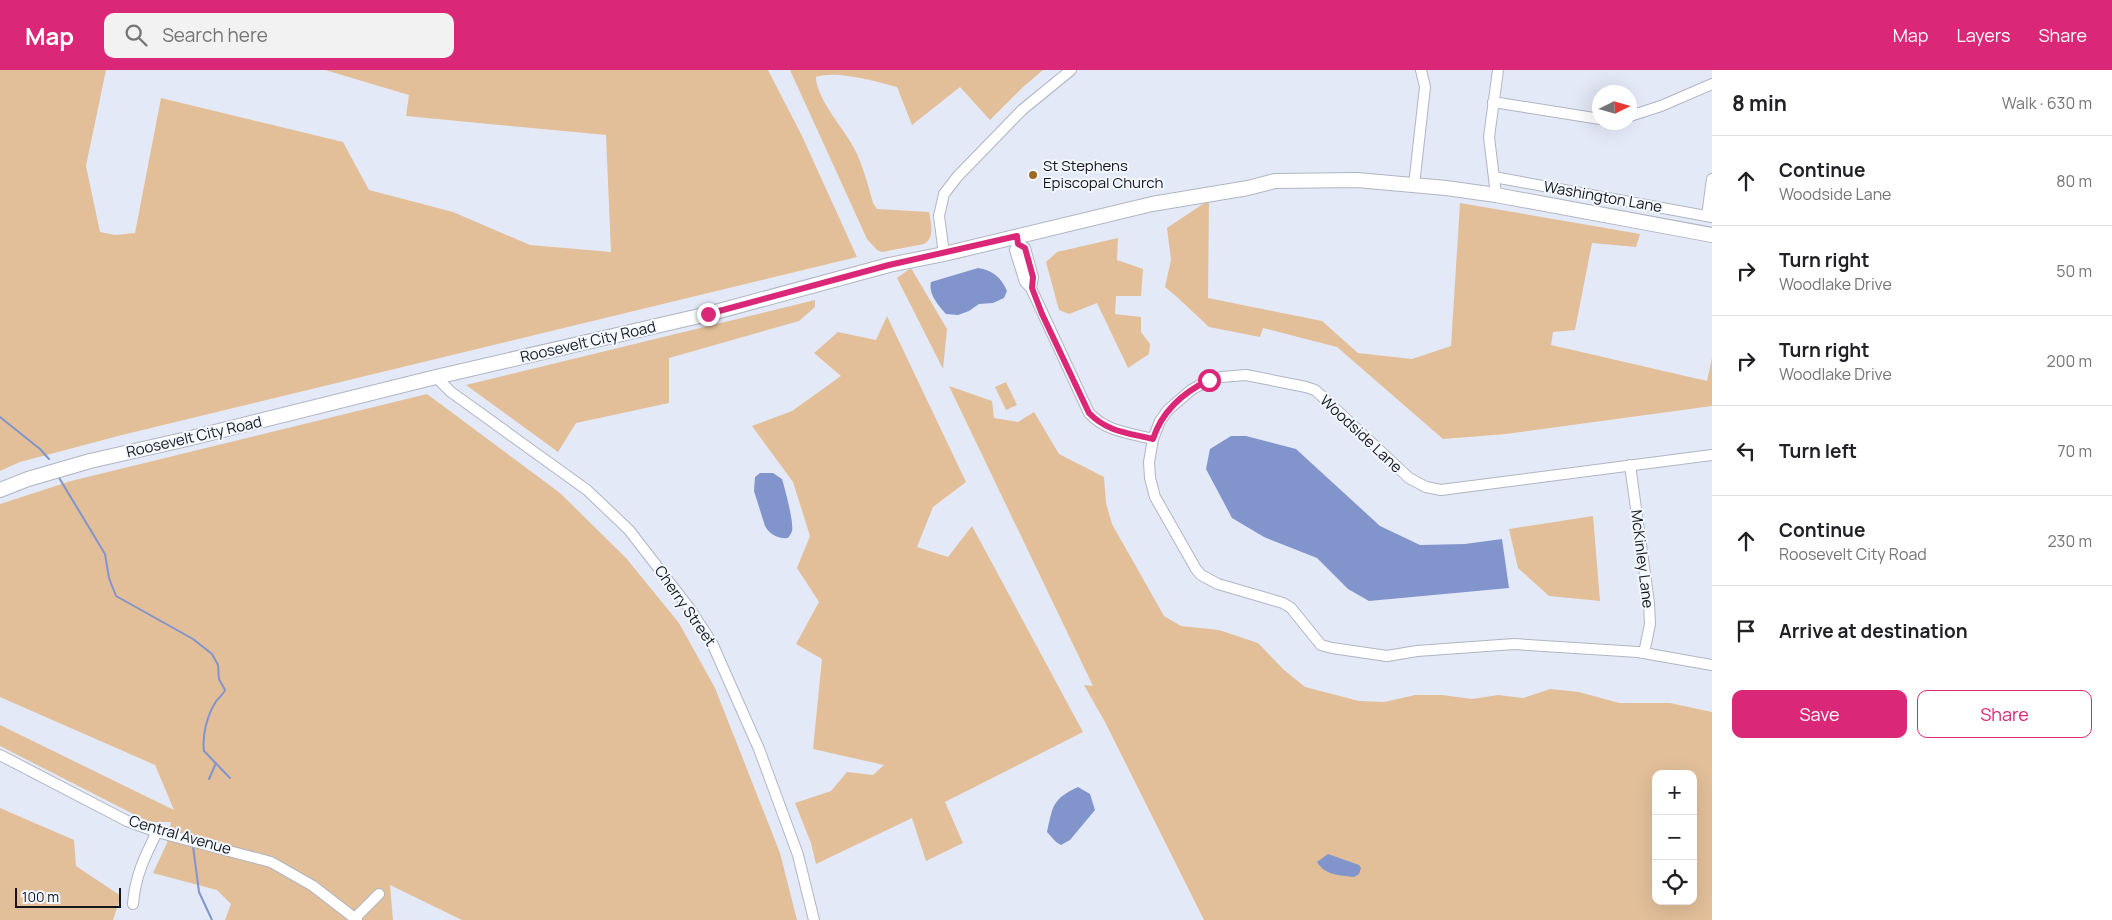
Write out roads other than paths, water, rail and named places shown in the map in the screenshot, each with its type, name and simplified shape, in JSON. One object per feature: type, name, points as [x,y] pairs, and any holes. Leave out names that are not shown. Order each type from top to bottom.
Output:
[{"type":"main road","name":"Roosevelt City Road","points":[[0,490],[28,479],[90,461],[187,440],[436,377],[684,320],[889,265],[1017,240],[1152,204],[1274,182],[1341,180],[1414,185],[1496,196],[1712,235]]},
{"type":"street","points":[[944,254],[939,216],[944,194],[957,177],[1022,110],[1070,70]]},
{"type":"street","points":[[1414,185],[1425,87],[1421,70]]},
{"type":"street","points":[[1496,196],[1489,137],[1498,70]]},
{"type":"street","points":[[1637,114],[1661,106],[1712,84]]},
{"type":"street","points":[[1493,102],[1592,118]]},
{"type":"street","name":"Washington Lane","points":[[1494,178],[1709,216]]},
{"type":"street","points":[[1709,216],[1712,179]]},
{"type":"street","points":[[1017,240],[1015,250],[1025,282],[1032,288],[1042,314],[1089,413],[1100,424],[1109,428],[1153,439]]},
{"type":"street","name":"Woodside Lane","points":[[1712,455],[1453,490],[1441,490],[1426,487],[1409,478],[1314,390],[1246,376],[1221,377],[1209,380],[1191,390],[1168,410],[1156,429],[1149,462],[1155,497],[1201,575],[1218,584],[1284,603],[1291,608],[1321,645],[1387,656],[1417,651],[1514,644],[1644,653],[1712,664]]},
{"type":"street","name":"Cherry Street","points":[[436,377],[450,392],[587,490],[629,530],[690,609],[712,643],[727,674],[766,768],[798,855],[814,920]]},
{"type":"street","name":"McKinley Lane","points":[[1630,465],[1649,603],[1650,624],[1644,653]]},
{"type":"street","name":"Central Avenue","points":[[0,756],[127,821],[158,832],[271,862],[313,886],[356,919]]},
{"type":"street","points":[[133,904],[134,886],[140,866],[158,832]]},
{"type":"street","points":[[356,919],[379,894]]},
{"type":"water","points":[[978,268],[988,270],[999,278],[1007,291],[1004,298],[993,303],[979,304],[969,311],[958,315],[946,314],[937,304],[931,291],[931,282]]},
{"type":"water","points":[[1231,436],[1246,436],[1296,449],[1380,526],[1420,545],[1465,544],[1502,539],[1509,588],[1369,601],[1348,589],[1317,558],[1264,537],[1232,518],[1206,469],[1210,449]]},
{"type":"water","points":[[760,473],[773,473],[782,479],[792,520],[792,531],[788,538],[774,535],[765,526],[754,491],[755,477]]},
{"type":"water","points":[[1078,787],[1090,794],[1095,810],[1070,840],[1061,845],[1047,832],[1051,816],[1058,800],[1069,791]]},
{"type":"water","points":[[1328,854],[1359,865],[1361,868],[1359,874],[1354,877],[1343,876],[1324,870],[1317,862]]},
{"type":"waterway","points":[[0,417],[40,449],[49,459]]},
{"type":"waterway","points":[[58,476],[105,554],[109,578],[116,596],[193,639],[212,654],[218,665],[219,679],[225,690],[215,703],[207,720],[204,733],[204,751],[230,778]]},
{"type":"waterway","points":[[209,779],[216,763]]},
{"type":"waterway","points":[[193,846],[199,892],[212,920]]},
{"type":"place","name":"St Stephens Episcopal Church","points":[[1033,175]]}]
